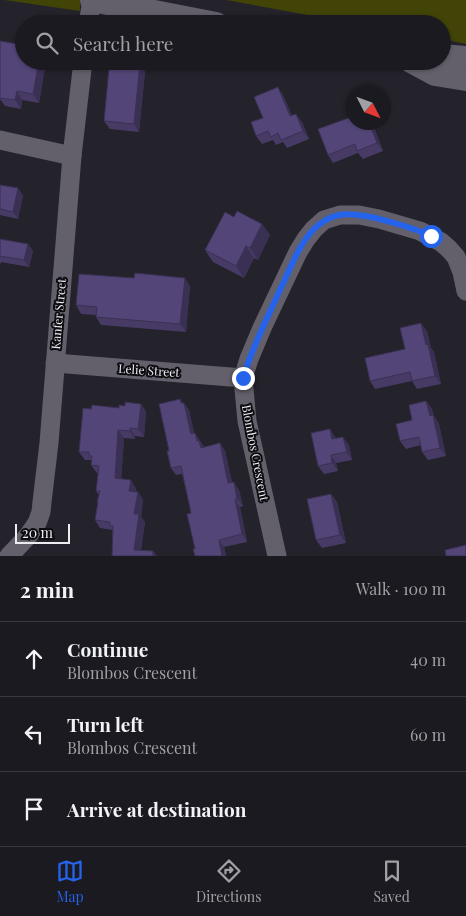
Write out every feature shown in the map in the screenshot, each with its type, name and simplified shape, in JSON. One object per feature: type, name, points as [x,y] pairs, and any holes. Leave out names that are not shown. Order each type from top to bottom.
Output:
[{"type":"street","points":[[90,15],[92,0],[170,15]]},
{"type":"street","points":[[451,57],[466,58]]},
{"type":"street","name":"Kanfer Street","points":[[10,556],[28,536],[37,523],[41,512],[49,443],[72,156],[82,70]]},
{"type":"street","points":[[427,70],[434,74],[466,80]]},
{"type":"street","points":[[0,140],[72,156]]},
{"type":"street","name":"Blombos Crescent","points":[[277,556],[247,421],[243,378],[260,334],[306,238],[324,220],[340,215],[359,215],[379,219],[420,231],[441,242],[456,257],[462,272],[466,291]]},
{"type":"street","name":"Lelie Street","points":[[55,363],[243,378]]},
{"type":"shaded area","points":[[4,0],[80,0],[80,11]]},
{"type":"shaded area","points":[[226,0],[466,0],[466,44],[451,41],[451,15],[308,15]]},
{"type":"building","points":[[0,41],[15,44],[15,70],[37,70],[33,94],[17,91],[15,100],[0,98]]},
{"type":"building","points":[[109,70],[139,70],[134,124],[104,121]]},
{"type":"building","points":[[278,87],[290,116],[296,114],[303,131],[281,140],[278,133],[271,137],[268,131],[256,136],[251,122],[263,118],[254,97]]},
{"type":"building","points":[[346,119],[346,130],[372,130],[377,143],[357,151],[355,144],[328,155],[318,129]]},
{"type":"building","points":[[0,185],[18,188],[13,212],[0,209]]},
{"type":"building","points":[[237,211],[262,224],[250,248],[246,246],[236,266],[205,250],[225,212],[234,217]]},
{"type":"building","points":[[0,239],[28,244],[24,260],[0,256]]},
{"type":"building","points":[[135,273],[185,278],[180,324],[96,317],[97,307],[76,305],[79,274],[134,278]]},
{"type":"building","points":[[421,323],[435,376],[412,381],[410,372],[370,381],[365,358],[405,349],[400,328]]},
{"type":"building","points":[[180,399],[181,403],[184,403],[191,434],[195,433],[201,448],[220,443],[228,483],[234,482],[237,499],[235,499],[242,534],[219,540],[222,556],[195,556],[187,514],[191,513],[181,466],[171,468],[159,404]]},
{"type":"building","points":[[426,401],[430,416],[433,415],[440,448],[422,452],[419,437],[400,441],[396,424],[412,420],[409,405]]},
{"type":"building","points":[[125,402],[141,404],[138,429],[130,428],[130,431],[118,430],[115,478],[131,480],[129,491],[138,492],[134,514],[139,514],[134,550],[153,551],[153,556],[112,556],[113,526],[110,526],[110,522],[95,520],[100,491],[96,491],[99,466],[91,465],[92,456],[89,456],[89,452],[79,452],[83,408],[91,409],[92,405],[119,408],[119,405],[125,406]]},
{"type":"building","points":[[330,429],[332,439],[343,437],[347,452],[331,455],[332,463],[318,466],[311,433]]},
{"type":"building","points":[[331,494],[340,535],[316,540],[307,499]]},
{"type":"building","points":[[466,545],[466,556],[446,556],[445,550]]},
{"type":"route","points":[[243,378],[262,328],[298,252],[306,238],[324,220],[340,215],[359,215],[379,219],[431,236]]}]
